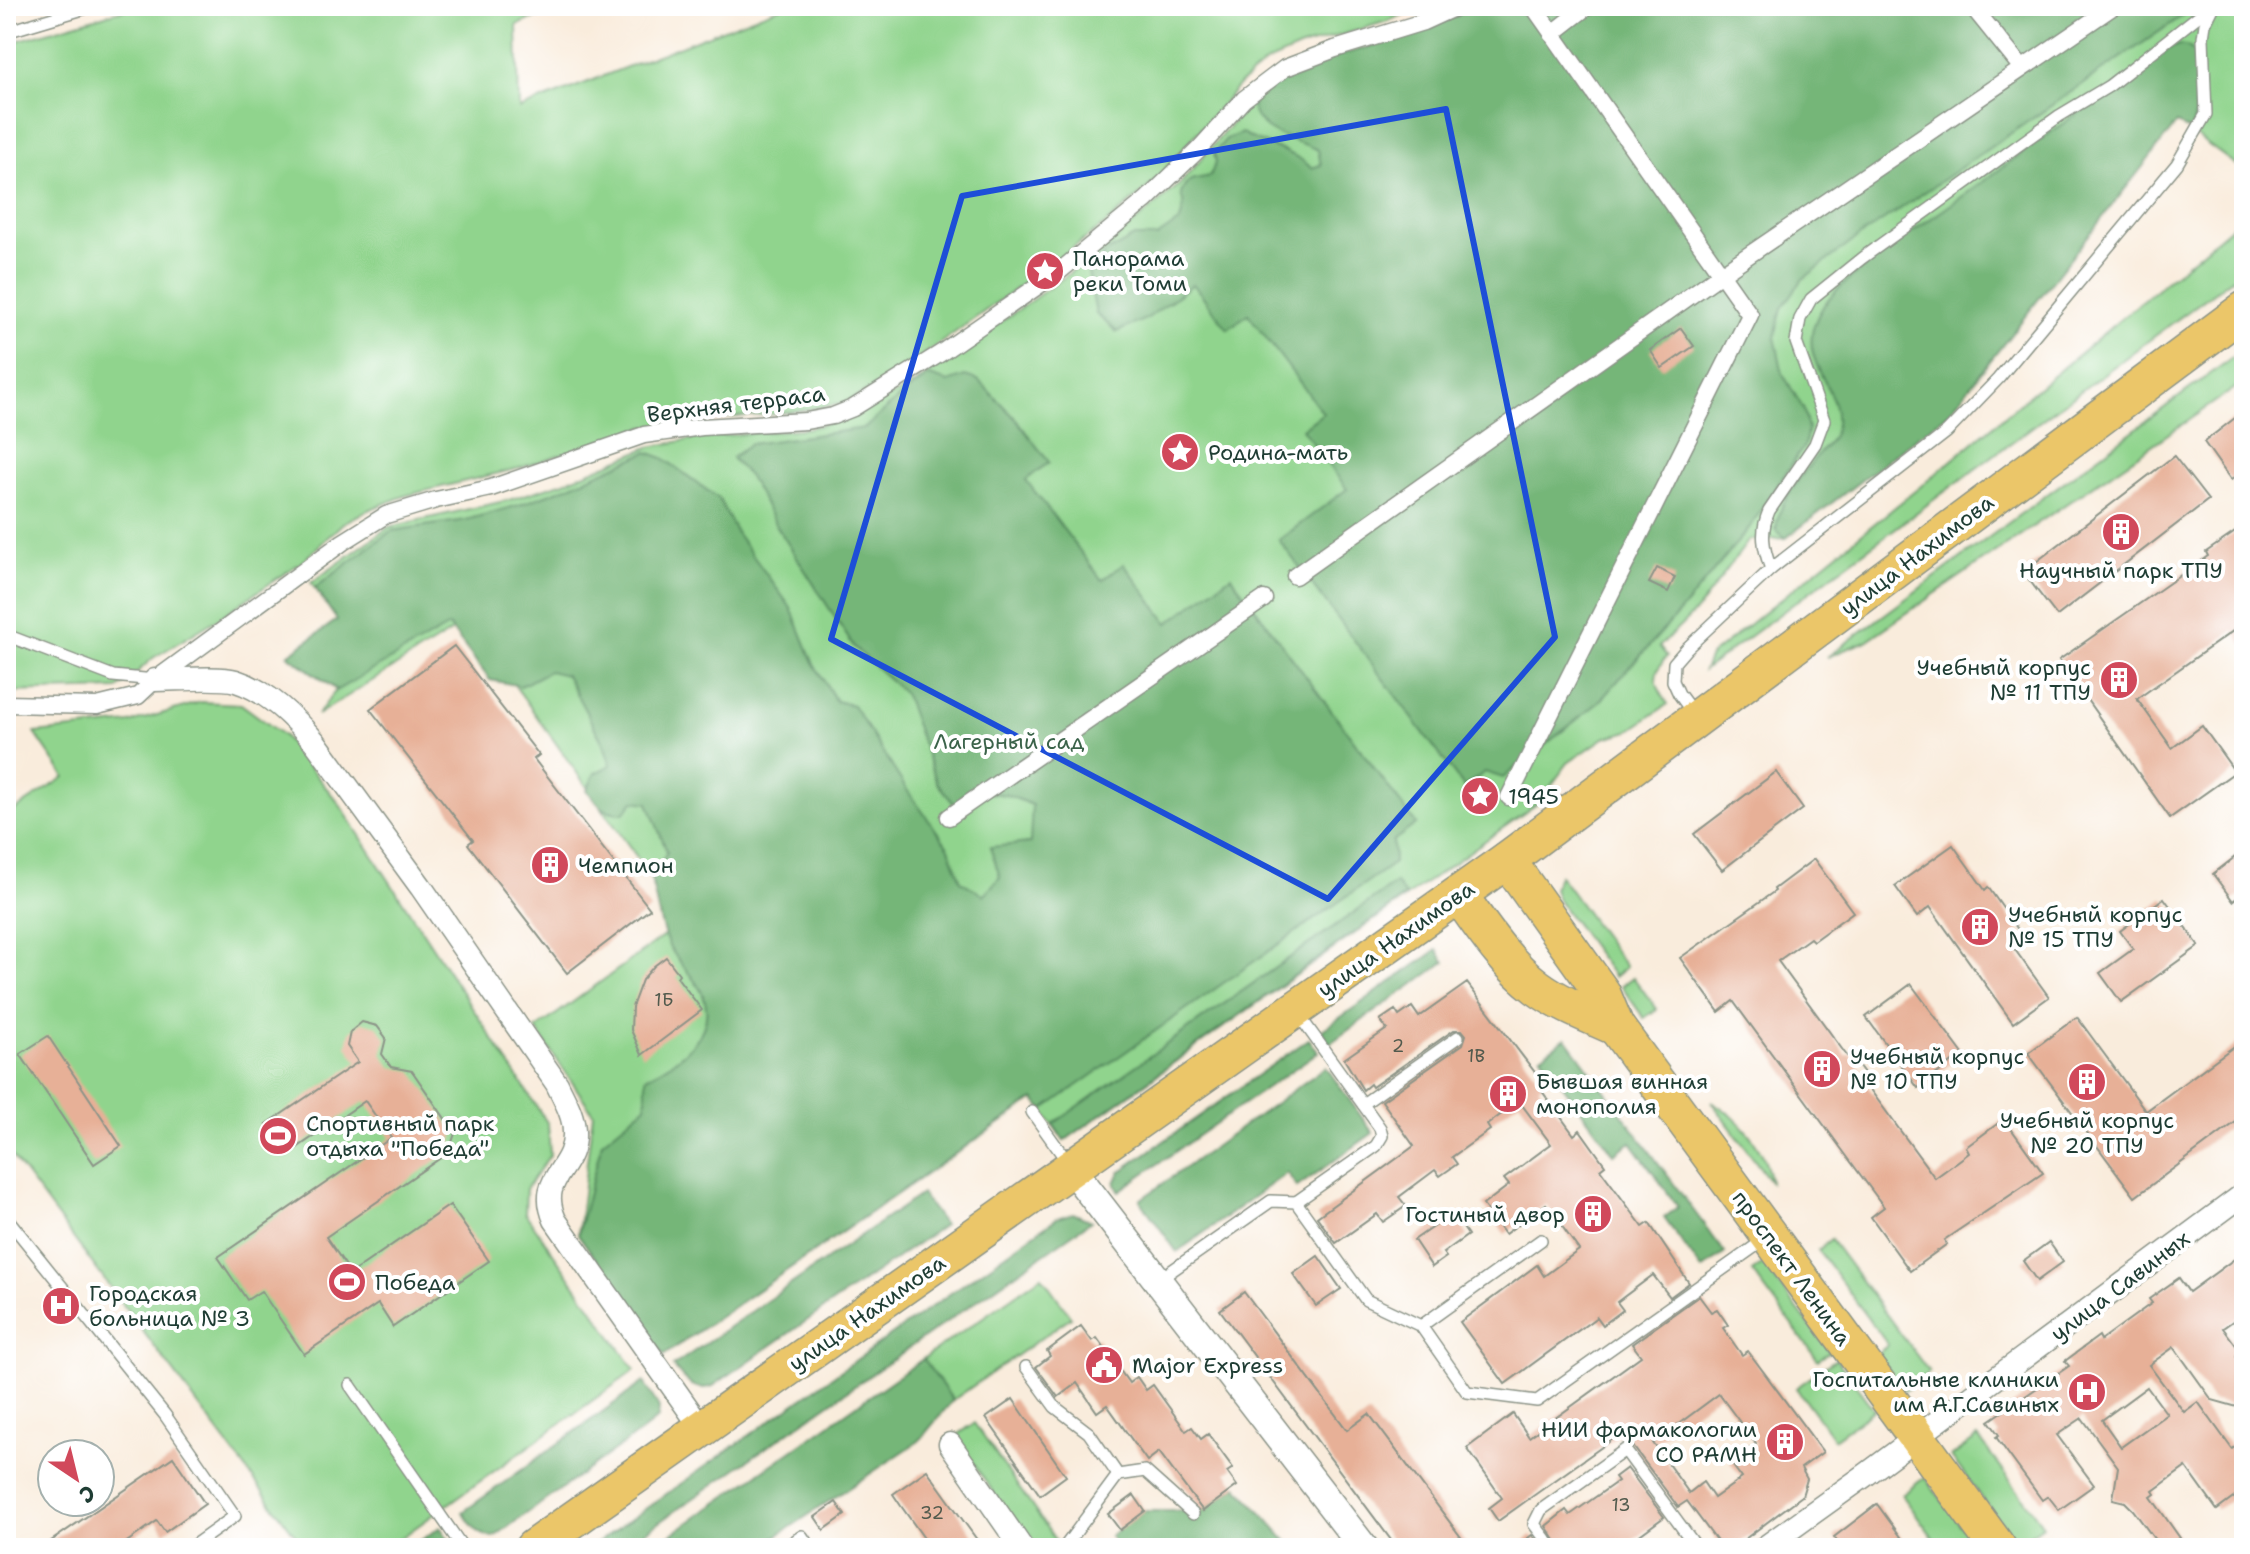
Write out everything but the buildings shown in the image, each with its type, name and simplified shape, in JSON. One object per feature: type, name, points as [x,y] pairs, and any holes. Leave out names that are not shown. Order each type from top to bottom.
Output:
[{"type":"main road","name":"улица Нахимова","points":[[546,1544],[1459,895],[2244,310]]},
{"type":"main road","name":"проспект Ленина","points":[[1507,860],[1602,993],[1616,1027],[1998,1548]]},
{"type":"main road","name":"проспект Ленина","points":[[1459,895],[1520,972],[1561,1002],[1616,1027]]},
{"type":"main road","points":[[1520,972],[1521,954],[1533,939],[1546,935],[1562,937]]},
{"type":"street","name":"Верхняя терраса","points":[[6,704],[97,706],[138,696],[155,680],[343,542],[386,515],[504,484],[644,435],[702,427],[806,421],[853,408],[941,353],[1061,270],[1146,200],[1198,150],[1230,112],[1274,75],[1302,61],[1423,22],[1458,6]]},
{"type":"street","points":[[1509,797],[1750,315],[1533,6]]},
{"type":"street","points":[[1552,34],[1588,6]]},
{"type":"street","points":[[1972,6],[2021,67]]},
{"type":"street","points":[[1295,576],[1721,274],[2114,6]]},
{"type":"street","points":[[949,817],[1264,599]]},
{"type":"street","points":[[155,680],[235,680],[268,698],[315,742],[421,887],[557,1084],[570,1111],[574,1132],[571,1154],[552,1182],[548,1204],[555,1220],[703,1430]]},
{"type":"street","points":[[1071,1168],[1364,1548]]},
{"type":"street","name":"улица Савиных","points":[[1764,1548],[2244,1194]]},
{"type":"street","points":[[950,1444],[1022,1548]]},
{"type":"lane","points":[[6,32],[93,6]]},
{"type":"lane","points":[[1771,569],[1765,552],[1764,522],[1815,444],[1824,420],[1796,342],[1800,319],[1811,299],[1862,258],[2059,116],[2109,86],[2212,6]]},
{"type":"lane","points":[[1698,719],[1673,681],[1674,663],[1771,569],[1947,432],[1998,379],[2177,164],[2206,114],[2203,38],[2212,6]]},
{"type":"lane","points":[[6,635],[113,676],[155,680]]},
{"type":"lane","points":[[1156,1281],[1271,1201],[1296,1202],[1379,1143],[1381,1132],[1295,1011]]},
{"type":"lane","points":[[1363,1104],[1458,1037]]},
{"type":"lane","points":[[1032,1112],[1071,1168]]},
{"type":"lane","points":[[1296,1202],[1366,1300],[1421,1326],[1467,1392],[1537,1401],[1770,1236]]},
{"type":"lane","points":[[6,1217],[165,1415],[235,1516],[193,1546],[195,1548]]},
{"type":"lane","points":[[1421,1326],[1541,1240]]},
{"type":"lane","points":[[1026,1367],[1055,1407],[1089,1433],[1118,1475]]},
{"type":"lane","points":[[350,1385],[463,1548]]},
{"type":"lane","points":[[1552,1548],[1534,1524],[1541,1510],[1625,1450],[1697,1548]]},
{"type":"lane","points":[[1064,1548],[1118,1475],[1145,1471],[1193,1514]]},
{"type":"lane","points":[[784,1548],[802,1536],[810,1548]]},
{"type":"highlighted area","points":[[1446,109],[1555,637],[1328,899],[831,639],[962,196]]},
{"type":"green space","points":[[136,6],[539,6],[542,15],[517,25],[519,109],[783,6],[1425,6],[1388,21],[1304,46],[1267,62],[1241,83],[1152,184],[1106,224],[932,349],[868,391],[842,404],[640,428],[520,468],[404,496],[343,523],[303,561],[153,658],[118,689],[6,692],[6,44]]},
{"type":"green space","name":"Лагерный сад","points":[[1474,6],[2244,6],[2244,171],[2177,122],[1949,413],[1786,538],[1749,540],[1697,610],[1659,647],[1667,656],[1658,669],[1656,680],[1668,704],[1629,731],[1604,738],[1568,763],[1538,803],[1064,1141],[1035,1099],[664,1355],[578,1234],[593,1113],[536,1029],[683,922],[469,621],[317,715],[336,690],[288,655],[337,620],[311,583],[389,527],[509,500],[564,482],[649,447],[699,438],[808,428],[854,417],[915,383],[1105,248],[1180,184],[1251,101],[1310,64],[1382,43],[1456,16]]},
{"type":"green space","points":[[1474,6],[2197,6],[1856,239],[1803,279],[1782,308],[1775,337],[1783,374],[1804,410],[1808,430],[1804,446],[1750,527],[1598,703],[1503,778],[1485,772],[1464,787],[1279,540],[1347,489],[1302,429],[1323,413],[1248,314],[1228,329],[1193,284],[1148,318],[1117,332],[1096,314],[1088,272],[1104,254],[1134,237],[1157,237],[1180,221],[1184,187],[1193,179],[1210,176],[1216,162],[1214,153],[1226,139],[1242,133],[1296,157],[1311,168],[1321,165],[1318,150],[1277,134],[1267,128],[1254,112],[1251,101],[1278,82],[1310,64],[1382,43],[1456,16]]},
{"type":"green space","points":[[2179,45],[2191,49],[2198,65],[2198,102],[2190,131],[2177,123],[1949,413],[1786,538],[1776,530],[1780,510],[1790,491],[1834,433],[1834,405],[1813,354],[1811,340],[1816,320],[1829,298],[1899,241],[2144,66]]},
{"type":"green space","points":[[2244,216],[2244,270],[1704,670],[1710,656],[1921,486]]},
{"type":"green space","points":[[2244,349],[2244,382],[1866,641],[1827,657]]},
{"type":"green space","points":[[930,376],[948,382],[965,376],[978,380],[1015,418],[1049,462],[1026,480],[1102,580],[1124,564],[1168,623],[1231,576],[1416,824],[1393,841],[1394,863],[1043,1110],[1034,1099],[664,1355],[578,1234],[602,1142],[646,1106],[646,1077],[670,1064],[692,1045],[705,1022],[703,995],[672,951],[660,920],[651,878],[667,852],[648,803],[634,801],[624,813],[611,812],[598,804],[587,790],[595,773],[611,765],[604,745],[566,675],[549,671],[521,686],[490,680],[449,626],[337,690],[288,655],[337,620],[315,588],[391,531],[466,520],[519,505],[647,452],[663,458],[719,499],[737,534],[791,608],[813,662],[836,701],[853,705],[907,790],[949,848],[961,881],[984,895],[1000,877],[990,847],[1030,843],[1032,805],[1007,795],[968,790],[955,805],[937,783],[904,693],[854,647],[776,525],[750,478],[732,458],[750,444],[865,428],[905,392]]},
{"type":"green space","name":"Спортивный парк отдыха \"Победа\"","points":[[201,702],[241,704],[283,735],[338,802],[548,1124],[550,1155],[526,1189],[525,1213],[635,1370],[387,1548],[305,1548],[6,1148],[6,816],[65,777],[35,733],[130,723]]},
{"type":"green space","points":[[1559,875],[1626,967],[1614,977],[1558,900],[1554,889]]},
{"type":"green space","points":[[1396,883],[1405,896],[1064,1141],[1053,1124]]},
{"type":"green space","points":[[1437,950],[1445,962],[1330,1043],[1321,1031]]},
{"type":"green space","points":[[1633,977],[1657,1009],[1644,1018],[1621,986]]},
{"type":"green space","points":[[1566,1038],[1725,1253],[1702,1270],[1664,1218],[1678,1207],[1631,1142],[1614,1154],[1541,1056]]},
{"type":"green space","points":[[1309,1039],[1318,1052],[1119,1191],[1115,1183],[1120,1172]]},
{"type":"green space","points":[[1326,1067],[1373,1133],[1297,1187],[1287,1173],[1177,1252],[1140,1200]]},
{"type":"green space","points":[[1711,1101],[1731,1115],[1750,1135],[1763,1157],[1770,1181]]},
{"type":"green space","points":[[921,1194],[944,1225],[713,1386],[695,1386],[673,1366]]},
{"type":"green space","points":[[1073,1213],[1091,1221],[622,1548],[590,1548],[1057,1218]]},
{"type":"green space","points":[[1831,1240],[1929,1372],[1904,1391],[1877,1354],[1888,1345],[1818,1250]]},
{"type":"green space","points":[[1763,1264],[1830,1352],[1818,1360],[1752,1272]]},
{"type":"green space","points":[[1042,1276],[1071,1317],[953,1400],[923,1359]]},
{"type":"green space","points":[[923,1359],[953,1400],[919,1441],[759,1548],[652,1548]]},
{"type":"green space","points":[[1836,1359],[1874,1410],[1834,1439],[1796,1388]]},
{"type":"green space","points":[[644,1382],[659,1408],[658,1418],[650,1425],[494,1537],[484,1535],[472,1525],[463,1512]]},
{"type":"green space","points":[[974,1423],[1056,1541],[1046,1548],[1032,1548],[955,1437]]},
{"type":"green space","points":[[1978,1437],[2043,1525],[2024,1539],[2012,1537],[1951,1457]]},
{"type":"green space","points":[[1925,1477],[1977,1548],[1941,1548],[1902,1495]]},
{"type":"green space","points":[[1237,1486],[1293,1548],[1118,1548],[1110,1536],[1145,1511],[1203,1511]]},
{"type":"green space","points":[[440,1527],[455,1548],[410,1548]]},
{"type":"place","name":"Панорама реки Томи","points":[[1045,271]]},
{"type":"place","name":"Родина-мать","points":[[1180,452]]},
{"type":"place","name":"Научный парк ТПУ","points":[[2121,532]]},
{"type":"place","name":"Учебный корпус № 11 ТПУ","points":[[2119,680]]},
{"type":"place","name":"1945","points":[[1480,796]]},
{"type":"place","name":"Чемпион","points":[[550,865]]},
{"type":"place","name":"Учебный корпус № 15 ТПУ","points":[[1980,927]]},
{"type":"place","name":"Учебный корпус № 10 ТПУ","points":[[1822,1069]]},
{"type":"place","name":"Учебный корпус № 20 ТПУ","points":[[2087,1082]]},
{"type":"place","name":"Бывшая винная монополия","points":[[1508,1094]]},
{"type":"place","name":"Спортивный парк отдыха \"Победа\"","points":[[278,1136]]},
{"type":"place","name":"Гостиный двор","points":[[1593,1214]]},
{"type":"place","name":"Победа","points":[[347,1282]]},
{"type":"place","name":"Городская больница № 3","points":[[61,1306]]},
{"type":"place","name":"Major Express","points":[[1104,1365]]},
{"type":"place","name":"Госпитальные клиники им А.Г.Савиных","points":[[2087,1392]]},
{"type":"place","name":"НИИ фармакологии СО РАМН","points":[[1785,1442]]}]
